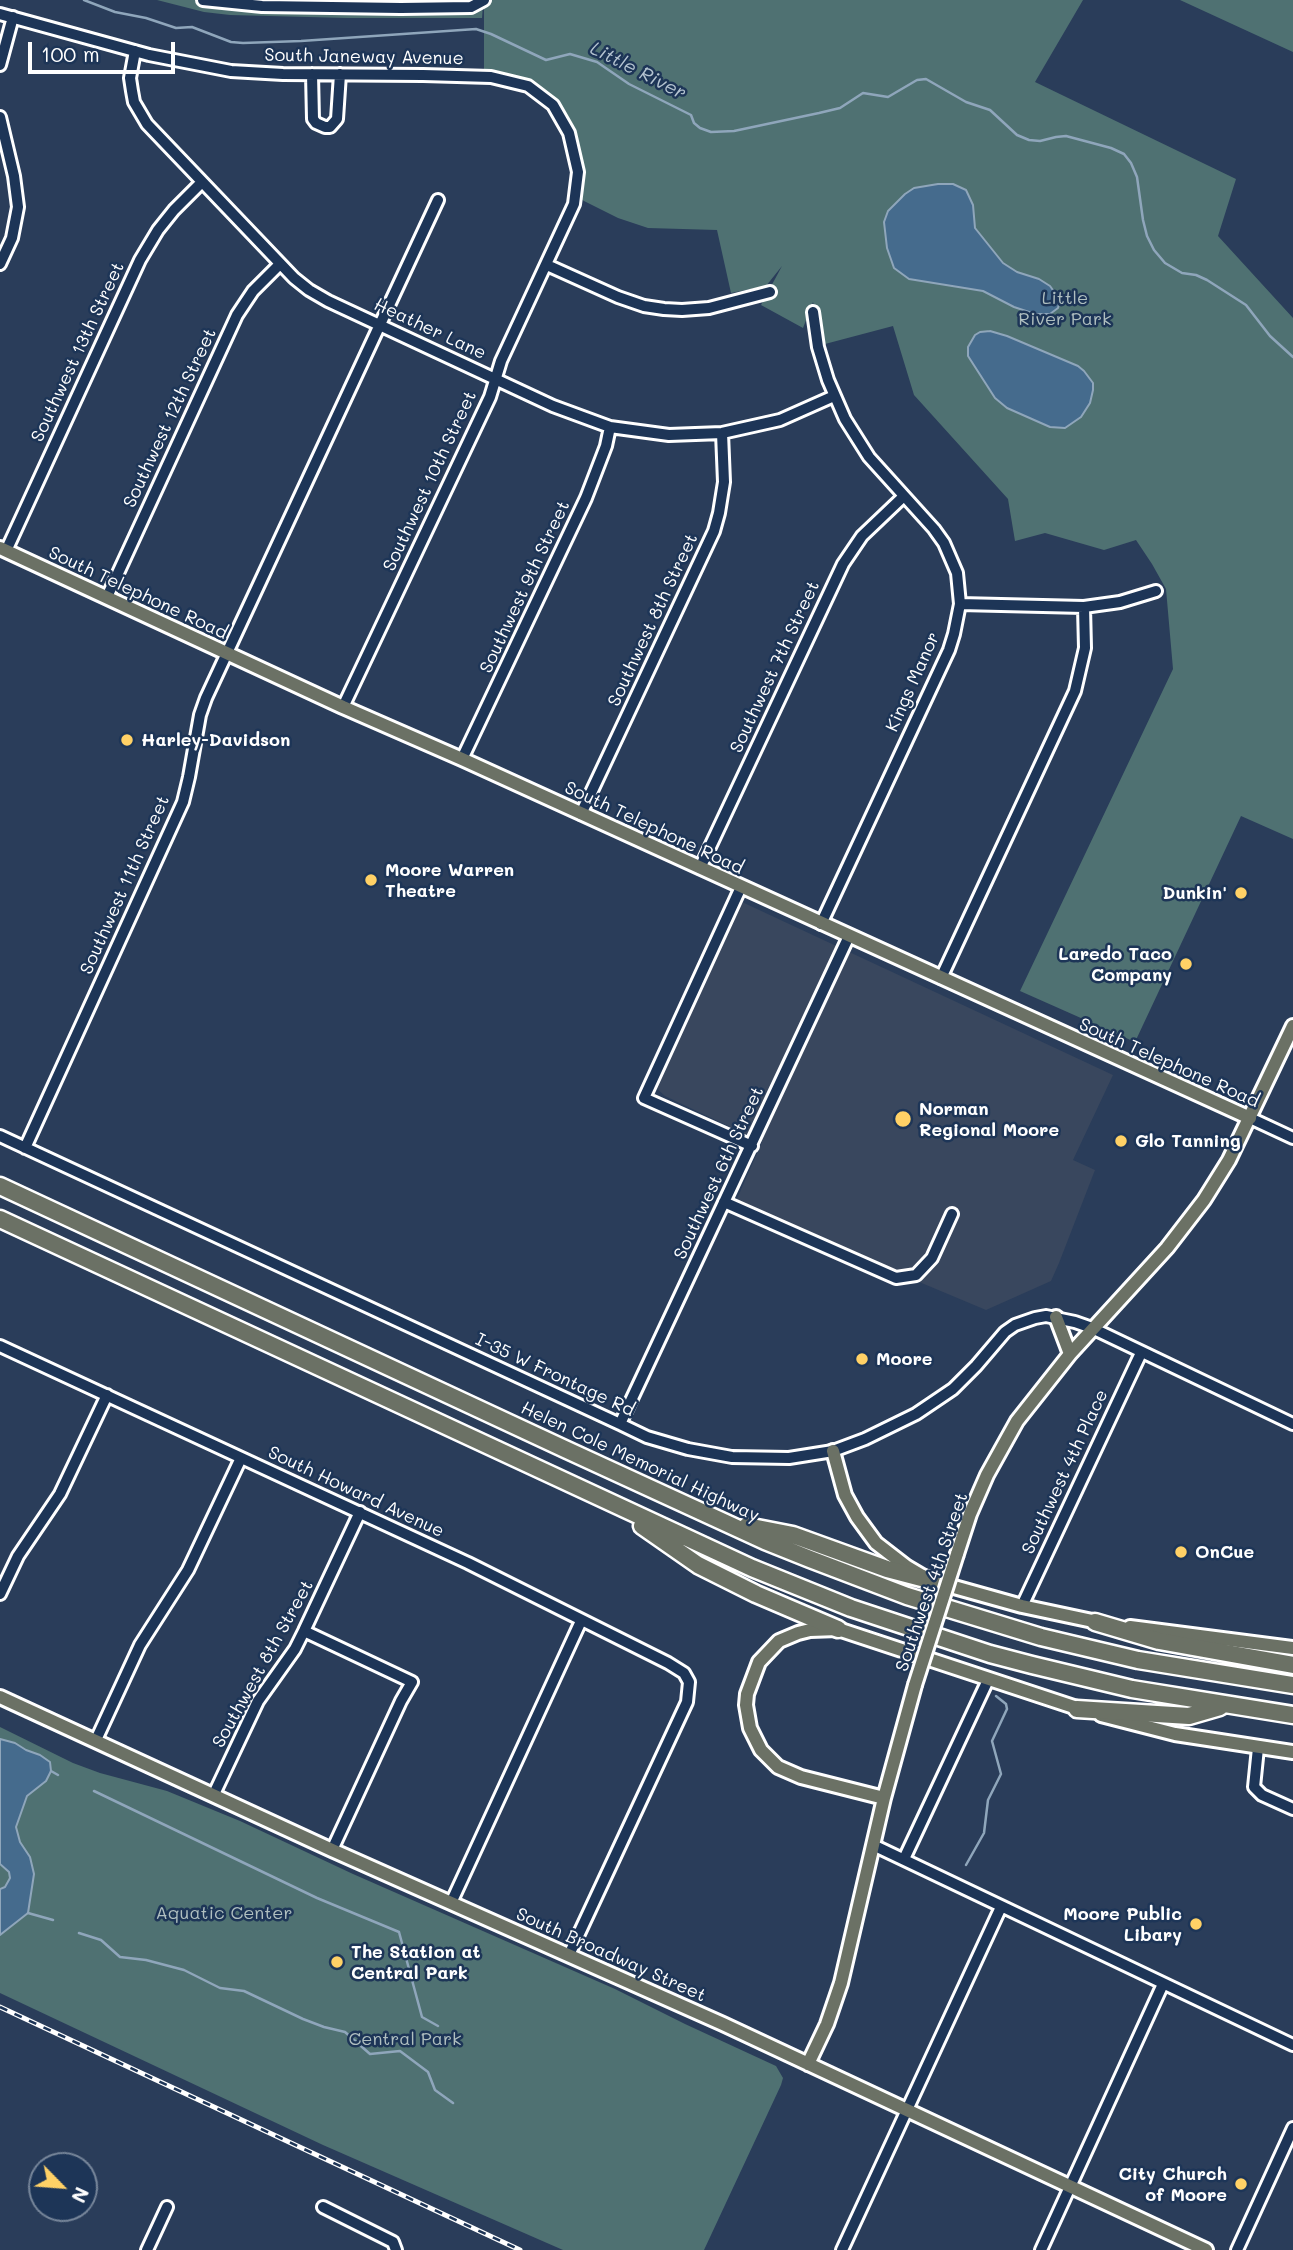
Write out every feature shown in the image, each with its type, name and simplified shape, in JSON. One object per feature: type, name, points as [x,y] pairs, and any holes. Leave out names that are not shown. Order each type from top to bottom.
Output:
[{"type":"highway","name":"Helen Cole Memorial Highway","points":[[0,1186],[765,1541],[906,1596],[1003,1627],[1138,1660],[1293,1685]]},
{"type":"highway","points":[[0,1219],[752,1568],[896,1624],[1032,1665],[1132,1689],[1293,1715]]},
{"type":"highway","points":[[606,1500],[698,1565],[756,1594],[838,1629]]},
{"type":"highway","points":[[718,1519],[793,1535],[887,1569],[929,1580]]},
{"type":"highway","points":[[1095,1622],[1159,1641],[1293,1665]]},
{"type":"highway","points":[[1077,1709],[1189,1716],[1225,1705]]},
{"type":"main road","name":"South Telephone Road","points":[[3,550],[1250,1118]]},
{"type":"main road","name":"Southwest 4th Street","points":[[808,2064],[827,2024],[841,1983],[884,1798],[915,1685],[970,1514],[1000,1450],[1024,1410],[1092,1328],[1167,1248],[1204,1200],[1228,1162],[1293,1026]]},
{"type":"main road","points":[[1056,1317],[1070,1354]]},
{"type":"main road","points":[[833,1451],[845,1495],[866,1530],[889,1555],[929,1580],[1022,1606],[1095,1622],[1293,1648]]},
{"type":"main road","points":[[884,1798],[814,1782],[791,1773],[768,1758],[754,1739],[746,1705],[747,1694],[754,1672],[765,1654],[779,1641],[810,1630],[838,1629],[1077,1709],[1175,1734],[1293,1752]]},
{"type":"main road","name":"South Broadway Street","points":[[0,1697],[808,2064],[1206,2250]]},
{"type":"street","points":[[203,0],[436,8],[471,7],[483,1]]},
{"type":"street","name":"South Janeway Avenue","points":[[0,14],[135,51],[231,71],[491,78],[528,86],[553,105],[569,133],[579,172],[574,204],[563,230]]},
{"type":"street","points":[[0,65],[13,17]]},
{"type":"street","name":"Heather Lane","points":[[135,51],[130,78],[134,102],[147,124],[280,264],[309,290],[571,414],[610,428],[668,435],[722,433],[780,420],[834,396]]},
{"type":"street","points":[[312,74],[313,119],[325,127],[331,127],[337,119],[340,74]]},
{"type":"street","points":[[0,117],[14,176],[18,207],[12,239],[0,264]]},
{"type":"street","name":"Southwest 13th Street","points":[[3,550],[139,260],[174,209],[202,182]]},
{"type":"street","name":"Southwest 11th Street","points":[[25,1148],[183,802],[200,715],[227,653],[438,200]]},
{"type":"street","name":"Southwest 10th Street","points":[[343,707],[490,397],[501,361],[563,230]]},
{"type":"street","name":"Southwest 12th Street","points":[[107,597],[237,315],[253,291],[280,264]]},
{"type":"street","points":[[547,265],[618,297],[644,306],[664,309],[709,308],[771,292]]},
{"type":"street","name":"Kings Manor","points":[[813,312],[818,346],[834,396],[845,419],[869,457],[934,529],[950,555],[957,573],[960,604],[948,650],[821,924]]},
{"type":"street","name":"Southwest 9th Street","points":[[462,759],[586,498],[610,428]]},
{"type":"street","name":"Southwest 8th Street","points":[[581,814],[714,531],[724,482],[722,433]]},
{"type":"street","name":"Southwest 7th Street","points":[[700,868],[843,564],[862,536],[904,496]]},
{"type":"street","points":[[960,604],[1084,607],[1120,602],[1156,592]]},
{"type":"street","points":[[941,978],[1075,691],[1085,648],[1084,607]]},
{"type":"street","points":[[741,887],[645,1098],[752,1146]]},
{"type":"street","name":"Southwest 6th Street","points":[[620,1424],[849,936]]},
{"type":"street","name":"South Telephone Road","points":[[1250,1118],[1293,1138]]},
{"type":"street","name":"I-35 W Frontage Rd","points":[[0,1136],[668,1444],[732,1457],[789,1458],[833,1451],[882,1432],[932,1404],[953,1389],[1005,1332],[1015,1325],[1035,1318],[1056,1317],[1092,1328],[1292,1421]]},
{"type":"street","points":[[724,1202],[888,1276],[916,1275],[932,1258],[952,1214]]},
{"type":"street","name":"South Howard Avenue","points":[[0,1346],[468,1563],[677,1668],[690,1682],[687,1702],[569,1955]]},
{"type":"street","name":"Southwest 4th Place","points":[[1022,1606],[1141,1353]]},
{"type":"street","points":[[0,1594],[18,1556],[60,1494],[107,1395]]},
{"type":"street","points":[[96,1740],[140,1646],[196,1555],[241,1458]]},
{"type":"street","name":"Southwest 8th Street","points":[[214,1794],[258,1701],[295,1649],[360,1512]]},
{"type":"street","points":[[451,1903],[581,1620]]},
{"type":"street","points":[[304,1631],[412,1682],[332,1850]]},
{"type":"street","points":[[904,1859],[988,1680]]},
{"type":"street","points":[[1258,1748],[1254,1787],[1262,1794],[1293,1809]]},
{"type":"street","points":[[873,1845],[1293,2045]]},
{"type":"street","points":[[842,2250],[1001,1908]]},
{"type":"street","points":[[1041,2250],[1163,1984]]},
{"type":"street","points":[[1237,2250],[1293,2128]]},
{"type":"street","points":[[147,2250],[167,2207]]},
{"type":"street","points":[[323,2207],[393,2242],[396,2250]]},
{"type":"shaded area","points":[[953,184],[966,190],[973,205],[975,228],[1003,263],[1050,286],[1060,300],[1058,308],[1050,314],[1035,314],[983,291],[909,279],[894,268],[887,248],[884,222],[888,211],[914,188]]},
{"type":"shaded area","points":[[990,331],[1078,366],[1084,371],[1093,383],[1093,390],[1090,403],[1081,417],[1065,428],[1050,427],[1007,408],[995,398],[968,356],[968,347],[975,335]]},
{"type":"shaded area","name":"Norman Regional Moore","points":[[742,902],[1113,1075],[1073,1160],[1095,1170],[1051,1281],[986,1310],[736,1201],[762,1142],[665,1096],[655,1087]]},
{"type":"shaded area","points":[[0,1739],[40,1755],[50,1762],[51,1771],[46,1781],[27,1796],[16,1827],[20,1842],[30,1857],[34,1874],[28,1913],[0,1935],[0,1889],[5,1887],[10,1878],[9,1872],[0,1864]]},
{"type":"green space","points":[[157,0],[483,5],[482,18],[347,18],[230,15],[204,12]]},
{"type":"green space","name":"Little River Park","points":[[489,0],[1083,0],[1035,82],[1236,179],[1218,236],[1293,318],[1293,839],[1241,816],[1135,1042],[1020,991],[1173,669],[1166,589],[1152,564],[1136,540],[1104,550],[1045,533],[1015,541],[1008,499],[914,395],[893,326],[825,344],[813,302],[803,328],[761,305],[782,266],[766,286],[731,293],[717,230],[648,228],[618,218],[578,197],[564,112],[531,81],[484,69],[484,8]]},
{"type":"green space","points":[[1180,0],[1293,0],[1293,52]]},
{"type":"green space","name":"Central Park","points":[[0,1727],[73,1763],[167,1791],[240,1821],[353,1874],[615,1989],[776,2066],[783,2078],[781,2085],[704,2250],[563,2250],[323,2145],[0,1993]]},
{"type":"waterway","name":"Little River","points":[[84,0],[115,12],[176,28],[192,27],[231,42],[243,43],[476,29],[546,60],[570,54],[597,62],[629,84],[691,115],[694,123],[711,132],[734,131],[840,108],[863,93],[888,97],[917,80],[926,79],[966,102],[990,110],[1017,135],[1029,140],[1040,141],[1066,136],[1124,154],[1137,177],[1143,220],[1154,250],[1165,263],[1182,273],[1207,280],[1246,305],[1270,336],[1293,357]]},
{"type":"waterway","points":[[966,1865],[984,1833],[988,1800],[1001,1774],[992,1741],[1007,1709],[1006,1704],[996,1696]]},
{"type":"waterway","points":[[51,1771],[58,1775]]},
{"type":"waterway","points":[[94,1791],[317,1898],[399,1932],[422,2017],[438,2026]]},
{"type":"waterway","points":[[28,1913],[53,1920]]},
{"type":"waterway","points":[[79,1933],[101,1940],[120,1957],[146,1960],[184,1970],[220,1988],[244,1991],[303,2019],[345,2032],[370,2054],[400,2051],[428,2072],[435,2090],[453,2103]]},
{"type":"railway","points":[[0,2007],[520,2250]]},
{"type":"place","name":"Harley-Davidson","points":[[127,740]]},
{"type":"place","name":"Moore Warren Theatre","points":[[371,880]]},
{"type":"place","name":"Dunkin'","points":[[1241,893]]},
{"type":"place","name":"Laredo Taco Company","points":[[1186,964]]},
{"type":"place","name":"Norman Regional Moore","points":[[903,1119]]},
{"type":"place","name":"Glo Tanning","points":[[1121,1141]]},
{"type":"place","name":"Moore","points":[[862,1359]]},
{"type":"place","name":"OnCue","points":[[1181,1552]]},
{"type":"place","name":"Moore Public Libary","points":[[1196,1924]]},
{"type":"place","name":"The Station at Central Park","points":[[337,1962]]},
{"type":"place","name":"City Church of Moore","points":[[1241,2184]]},
{"type":"park label","name":"Aquatic Center","points":[[224,1913]]}]
